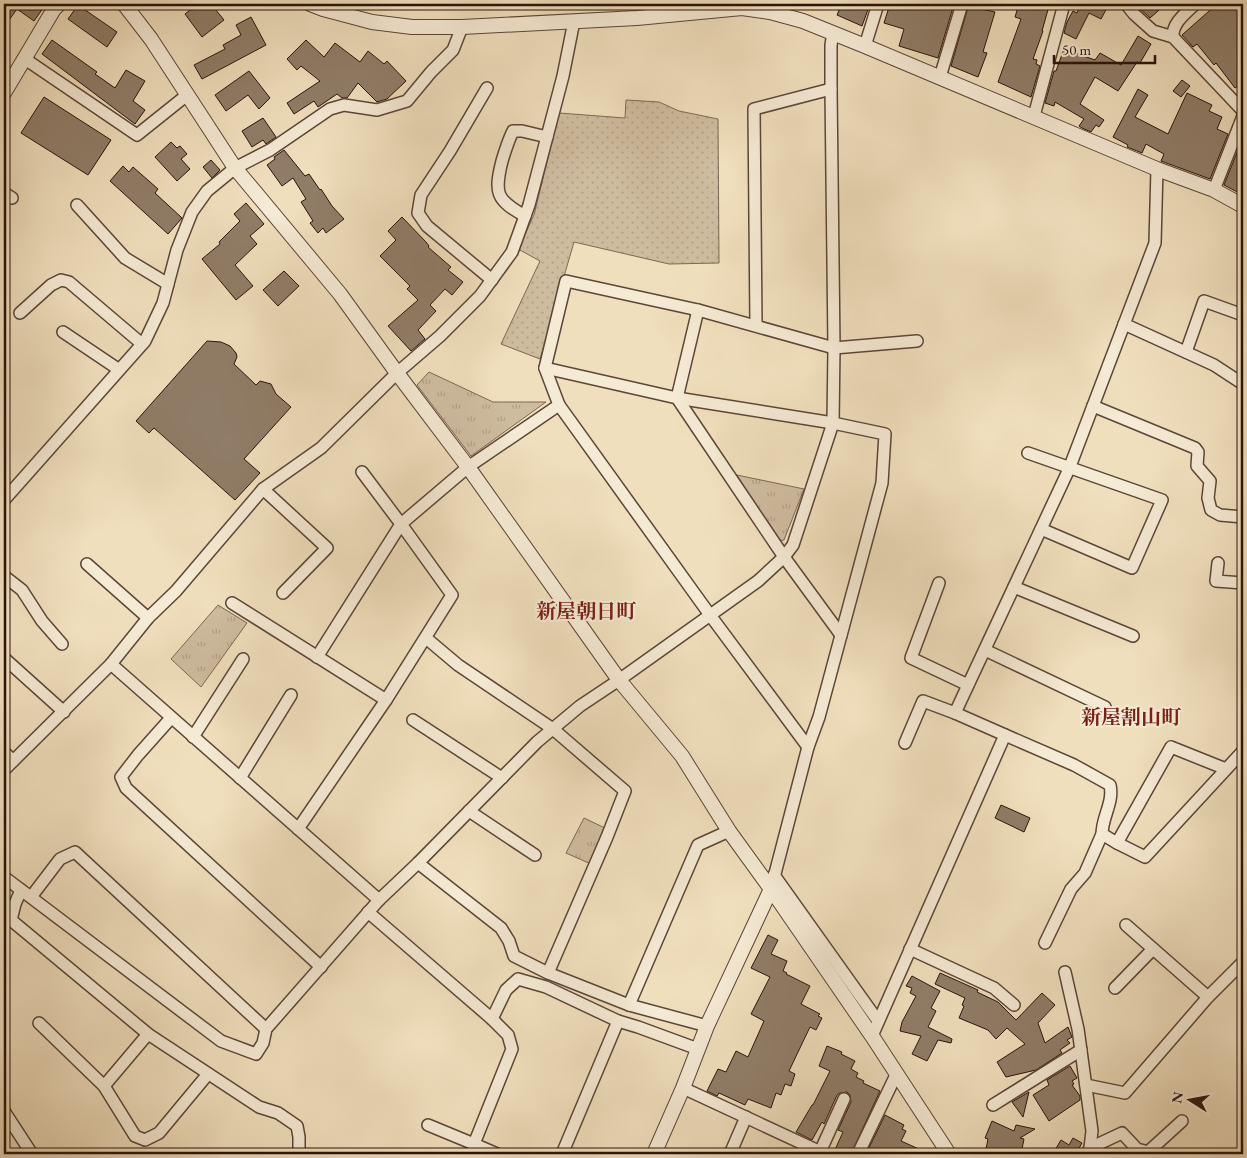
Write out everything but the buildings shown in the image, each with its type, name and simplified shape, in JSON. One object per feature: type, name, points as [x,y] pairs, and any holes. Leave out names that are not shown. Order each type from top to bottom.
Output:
[{"type":"street","points":[[4,93],[54,9],[59,4]]},
{"type":"street","points":[[124,4],[150,39],[235,168],[340,294],[468,467],[619,680],[682,756],[729,831],[872,1036],[949,1154]]},
{"type":"street","points":[[310,4],[372,22],[412,26],[462,27],[637,18],[741,6],[770,12],[802,21],[865,46],[1157,169],[1214,190],[1243,206]]},
{"type":"street","points":[[865,46],[878,4]]},
{"type":"street","points":[[940,77],[962,4]]},
{"type":"street","points":[[1034,116],[1064,4]]},
{"type":"street","points":[[1126,4],[1153,31],[1173,37],[1243,111]]},
{"type":"street","points":[[1173,37],[1173,31],[1179,21],[1195,4]]},
{"type":"street","points":[[4,770],[111,664],[148,618],[176,591],[263,489],[321,448],[397,373],[440,336],[480,296],[512,252],[525,216],[563,76],[574,21]]},
{"type":"street","points":[[4,500],[142,344],[163,303],[177,250],[192,212],[207,191],[235,168],[270,150],[330,109],[344,105],[377,110],[407,100],[453,50],[462,27]]},
{"type":"street","points":[[4,877],[221,1041],[256,1054],[263,1043],[266,1029],[368,912],[537,742],[580,706],[758,582],[784,557],[793,545],[833,423],[831,45],[833,33]]},
{"type":"street","points":[[25,59],[136,135],[187,95]]},
{"type":"street","points":[[487,88],[450,151],[421,195],[418,213],[427,226],[492,280]]},
{"type":"street","points":[[756,325],[754,108],[831,89]]},
{"type":"street","points":[[1214,190],[1243,116]]},
{"type":"street","points":[[525,216],[510,208],[499,195],[497,182],[499,174],[509,139],[514,131],[547,137]]},
{"type":"street","points":[[955,713],[1069,469],[1155,243],[1157,169]]},
{"type":"street","points":[[77,205],[125,258],[168,284]]},
{"type":"street","points":[[20,313],[51,285],[61,280],[69,282],[142,344]]},
{"type":"street","points":[[808,747],[710,615],[559,404],[545,368],[566,281],[698,310],[834,348],[917,341]]},
{"type":"street","points":[[1186,352],[1204,301],[1243,315]]},
{"type":"street","points":[[698,310],[677,398],[784,557],[841,635]]},
{"type":"street","points":[[1124,324],[1214,365],[1243,384]]},
{"type":"street","points":[[62,332],[118,369]]},
{"type":"street","points":[[545,368],[677,398],[833,423],[885,434],[882,483],[819,717],[808,747],[771,889],[707,1026],[683,1088],[654,1154]]},
{"type":"street","points":[[317,657],[401,524],[468,467],[559,404]]},
{"type":"street","points":[[1093,406],[1195,448],[1198,452],[1197,466],[1210,481],[1208,498],[1211,510],[1220,515],[1243,517]]},
{"type":"street","points":[[1028,453],[1069,469],[1162,500],[1132,568],[1042,528]]},
{"type":"street","points":[[298,828],[386,700],[452,595],[362,472]]},
{"type":"street","points":[[263,489],[327,548],[283,593]]},
{"type":"street","points":[[1218,563],[1216,581],[1243,583]]},
{"type":"street","points":[[87,564],[148,618]]},
{"type":"street","points":[[4,576],[22,590],[42,621],[62,644]]},
{"type":"street","points":[[939,583],[911,658],[968,685]]},
{"type":"street","points":[[1014,587],[1133,636]]},
{"type":"street","points":[[232,603],[386,700]]},
{"type":"street","points":[[426,638],[458,665],[553,729],[625,791],[608,837],[548,973]]},
{"type":"street","points":[[985,650],[1105,707]]},
{"type":"street","points":[[4,658],[64,712]]},
{"type":"street","points":[[193,737],[243,659]]},
{"type":"street","points":[[111,664],[379,900]]},
{"type":"street","points":[[240,778],[291,695]]},
{"type":"street","points":[[905,743],[924,700],[1074,766],[1110,785],[1112,793],[1102,826],[1102,834],[1085,873],[1071,889],[1045,943]]},
{"type":"street","points":[[171,718],[121,777],[126,788],[321,967]]},
{"type":"street","points":[[414,720],[502,778]]},
{"type":"street","points":[[872,1036],[1005,735]]},
{"type":"street","points":[[1118,843],[1172,747],[1226,770]]},
{"type":"street","points":[[1102,834],[1145,857],[1243,751]]},
{"type":"street","points":[[4,752],[13,761]]},
{"type":"street","points":[[469,812],[534,855]]},
{"type":"street","points":[[629,1005],[698,845],[729,831]]},
{"type":"street","points":[[31,897],[60,860],[75,852],[266,1029]]},
{"type":"street","points":[[418,863],[501,928],[509,941],[514,956],[548,973],[629,1005],[707,1026]]},
{"type":"street","points":[[774,875],[878,1021]]},
{"type":"street","points":[[21,890],[8,923],[148,1034],[259,1107],[278,1113],[297,1126],[299,1154]]},
{"type":"street","points":[[368,912],[508,1035],[512,1049],[474,1144]]},
{"type":"street","points":[[1126,925],[1208,997]]},
{"type":"street","points":[[910,948],[994,988],[1014,1005]]},
{"type":"street","points":[[1115,988],[1153,949]]},
{"type":"street","points":[[1086,1085],[1125,1093],[1208,997],[1243,962]]},
{"type":"street","points":[[1065,972],[1081,1050],[1092,1131],[1088,1151]]},
{"type":"street","points":[[492,1020],[506,990],[518,979],[546,987],[618,1020],[698,1049]]},
{"type":"street","points":[[562,1154],[618,1020]]},
{"type":"street","points":[[39,1023],[104,1086],[135,1136],[145,1140],[159,1133],[208,1074]]},
{"type":"street","points":[[104,1086],[148,1034]]},
{"type":"street","points":[[992,1106],[1081,1050]]},
{"type":"street","points":[[858,1154],[896,1075]]},
{"type":"street","points":[[683,1088],[823,1153],[844,1099]]},
{"type":"street","points":[[4,1111],[32,1154]]},
{"type":"street","points":[[730,1154],[746,1118]]},
{"type":"street","points":[[1088,1151],[1122,1133],[1137,1149],[1148,1152],[1182,1121]]},
{"type":"street","points":[[428,1125],[497,1154]]},
{"type":"green space","points":[[626,100],[659,102],[679,111],[718,119],[719,263],[669,264],[574,242],[540,359],[501,344],[540,261],[518,249],[534,215],[559,113],[625,118]]},
{"type":"green space","points":[[429,372],[493,402],[546,402],[471,456],[417,385]]},
{"type":"green space","points":[[737,475],[804,489],[784,540],[778,541]]},
{"type":"green space","points":[[218,605],[247,623],[201,687],[171,659]]},
{"type":"green space","points":[[584,818],[607,829],[591,864],[566,853]]},
{"type":"district","name":"新屋朝日町","points":[[586,611]]},
{"type":"district","name":"新屋割山町","points":[[1131,717]]}]
